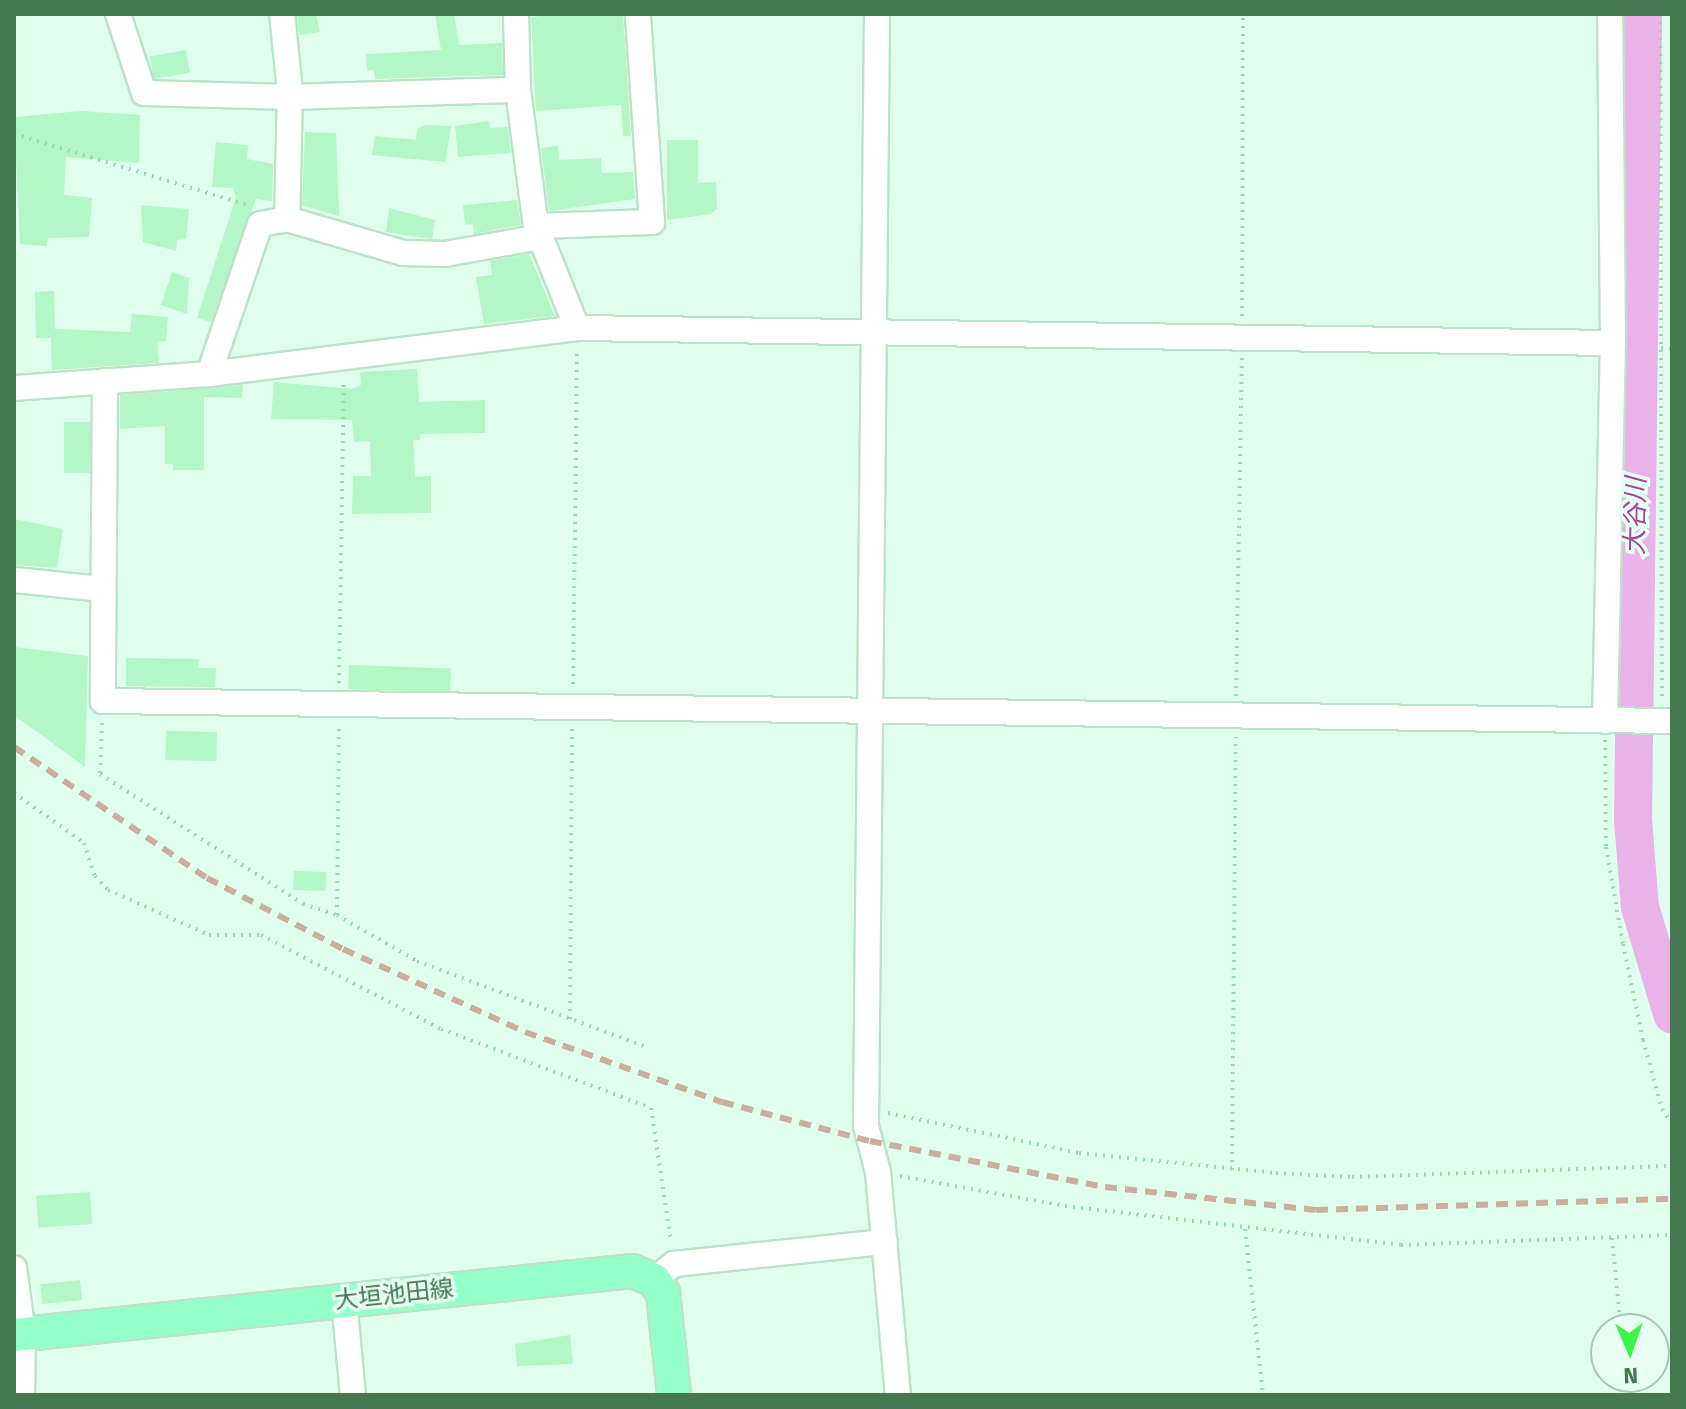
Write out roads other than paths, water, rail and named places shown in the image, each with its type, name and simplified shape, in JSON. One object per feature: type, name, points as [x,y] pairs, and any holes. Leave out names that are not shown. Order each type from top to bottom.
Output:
[{"type":"main road","name":"大垣池田線","points":[[18,1334],[632,1271],[664,1272]]},
{"type":"main road","points":[[664,1272],[663,1293],[674,1395]]},
{"type":"street","points":[[118,14],[144,93],[290,97],[518,90]]},
{"type":"street","points":[[282,14],[290,97],[287,219]]},
{"type":"street","points":[[516,14],[518,90],[538,232],[577,328]]},
{"type":"street","points":[[209,374],[248,247],[260,224],[287,219],[403,253],[445,254],[538,232],[652,222],[638,14]]},
{"type":"street","points":[[877,14],[873,712],[866,1126],[878,1172],[898,1395]]},
{"type":"street","points":[[1610,14],[1613,343],[1610,721]]},
{"type":"street","points":[[14,388],[209,374],[577,328],[874,336],[1613,343]]},
{"type":"street","points":[[105,381],[103,701],[572,709],[1236,713],[1662,721]]},
{"type":"street","points":[[14,580],[102,589]]},
{"type":"street","points":[[664,1272],[885,1242]]},
{"type":"street","points":[[14,1268],[22,1395]]},
{"type":"street","points":[[344,1300],[353,1395]]},
{"type":"waterway","name":"大谷川","points":[[1643,14],[1633,819],[1640,907],[1672,1014]]},
{"type":"railway","points":[[14,747],[207,878],[343,949],[525,1032],[722,1102],[870,1141],[1105,1187],[1316,1210],[1672,1199]]}]
